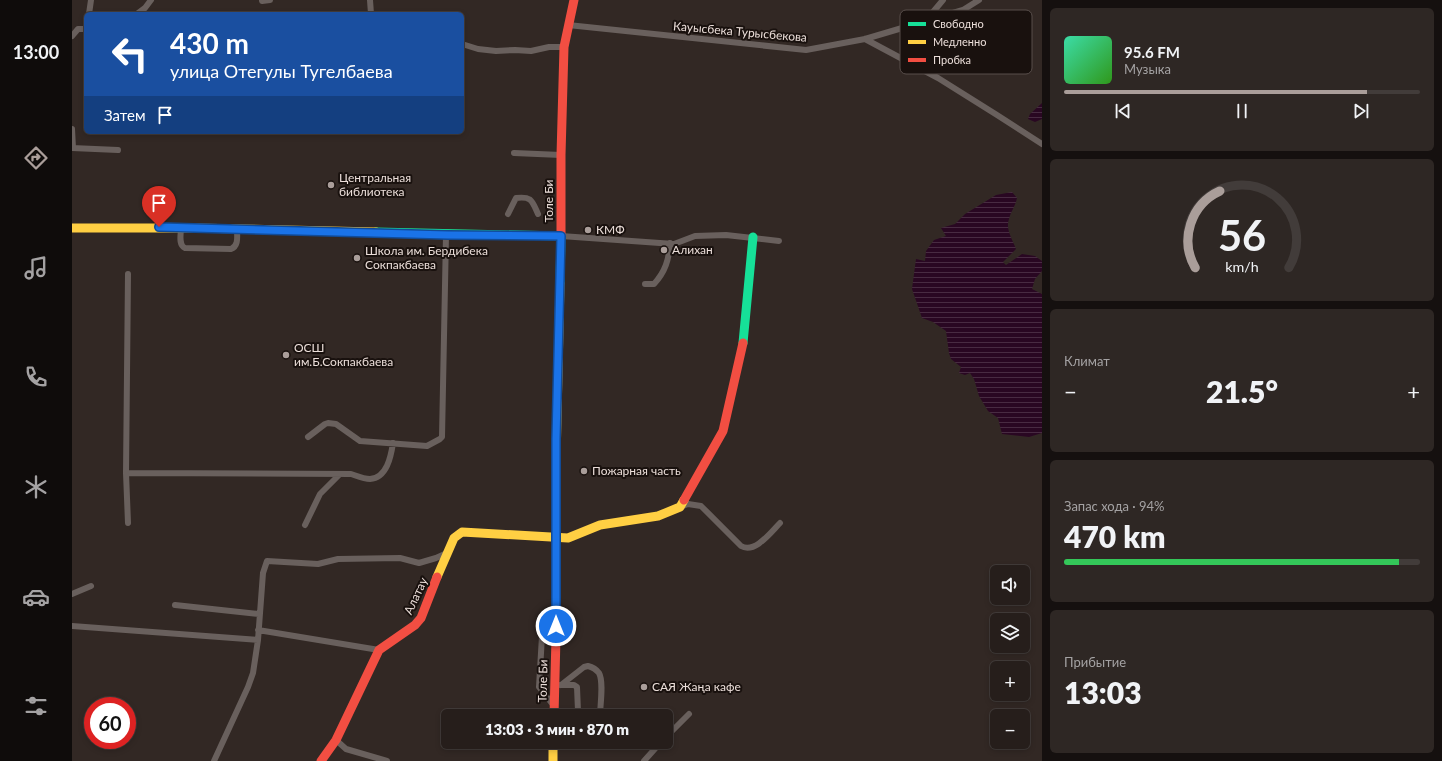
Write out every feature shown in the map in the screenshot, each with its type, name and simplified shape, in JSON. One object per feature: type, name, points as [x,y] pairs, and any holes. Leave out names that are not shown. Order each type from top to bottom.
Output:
[{"type":"street","points":[[89,12],[92,0]]},
{"type":"street","points":[[140,12],[151,0]]},
{"type":"street","points":[[262,1],[270,0]]},
{"type":"street","points":[[370,0],[371,12]]},
{"type":"street","name":"Толе Би","points":[[554,706],[558,685],[555,538],[564,46],[574,0]]},
{"type":"street","points":[[934,10],[943,0]]},
{"type":"street","name":"Кауысбека Турысбекова","points":[[963,10],[979,0]]},
{"type":"street","name":"Кауысбека Турысбекова","points":[[568,25],[806,50],[865,39],[900,29]]},
{"type":"street","points":[[72,36],[79,29]]},
{"type":"street","points":[[865,39],[900,58]]},
{"type":"street","points":[[464,45],[478,49],[496,51],[532,51],[549,47],[564,46]]},
{"type":"street","points":[[931,74],[1042,144]]},
{"type":"street","points":[[72,129],[72,148],[118,150]]},
{"type":"street","points":[[514,154],[561,155]]},
{"type":"street","points":[[508,214],[515,200],[519,198],[530,198],[538,214]]},
{"type":"street","points":[[72,228],[181,228],[561,236],[670,243],[677,243],[695,236],[726,235],[779,241]]},
{"type":"street","points":[[181,228],[182,247],[231,249],[236,245],[237,229]]},
{"type":"street","points":[[308,437],[325,424],[333,423],[360,440],[427,446],[442,437],[446,234]]},
{"type":"street","points":[[680,507],[723,431],[743,346],[753,237]]},
{"type":"street","points":[[645,284],[654,284],[664,269],[669,257],[670,243]]},
{"type":"street","points":[[128,274],[126,473],[128,523]]},
{"type":"street","points":[[126,473],[351,474],[368,479],[379,476],[390,459],[393,444]]},
{"type":"street","points":[[305,525],[320,494],[339,475]]},
{"type":"street","points":[[555,538],[568,538],[600,525],[658,516],[688,504],[700,506],[741,546],[746,549],[757,544],[780,523]]},
{"type":"street","name":"Алатау","points":[[378,650],[415,625],[421,618],[447,552],[454,538],[458,534],[462,532],[555,538]]},
{"type":"street","points":[[214,761],[248,687],[255,662],[263,573],[267,561],[318,564],[338,559],[400,558],[419,563],[436,558],[447,552]]},
{"type":"street","points":[[72,594],[91,586]]},
{"type":"street","points":[[176,605],[259,614]]},
{"type":"street","points":[[554,706],[539,687],[542,636],[556,615]]},
{"type":"street","points":[[72,626],[258,640]]},
{"type":"street","points":[[258,630],[378,650],[336,740],[321,761]]},
{"type":"street","points":[[558,685],[584,667],[588,666],[597,671],[600,676],[601,684],[600,709]]},
{"type":"street","points":[[558,685],[574,685],[577,687],[578,709]]},
{"type":"street","points":[[673,730],[689,714]]},
{"type":"street","points":[[336,740],[346,750],[387,761]]},
{"type":"street","points":[[553,749],[553,761]]},
{"type":"street","points":[[644,761],[655,749]]},
{"type":"shaded area","points":[[1042,103],[1042,119],[1035,122],[1028,119],[1030,114]]},
{"type":"shaded area","points":[[1012,192],[1017,198],[1010,216],[1008,227],[1016,249],[1003,262],[1006,265],[1022,254],[1035,256],[1042,261],[1042,271],[1035,279],[1032,289],[1042,294],[1042,433],[1029,437],[1002,434],[998,418],[988,411],[979,396],[974,379],[970,373],[965,375],[959,373],[961,367],[951,359],[946,331],[933,322],[922,318],[912,289],[916,259],[925,261],[926,251],[934,240],[946,236],[941,228],[955,224],[965,214],[996,195]]},
{"type":"traffic: fast","points":[[376,232],[561,236],[560,283]]},
{"type":"traffic: fast","points":[[743,343],[753,237]]},
{"type":"traffic: slow","points":[[72,228],[194,228],[376,232]]},
{"type":"traffic: slow","points":[[556,461],[560,283]]},
{"type":"traffic: slow","points":[[437,577],[454,538],[462,532],[568,538],[600,525],[658,516],[680,507],[684,500]]},
{"type":"traffic: slow","points":[[553,749],[553,761]]},
{"type":"traffic: jam","points":[[561,236],[561,155],[564,47],[574,0]]},
{"type":"traffic: jam","points":[[684,500],[723,431],[743,343]]},
{"type":"traffic: jam","points":[[554,709],[556,637],[556,461]]},
{"type":"traffic: jam","points":[[321,761],[336,740],[379,650],[415,625],[421,618],[437,577]]},
{"type":"place","name":"Центральная библиотека","points":[[331,185]]},
{"type":"place","name":"КМФ","points":[[588,230]]},
{"type":"place","name":"Алихан","points":[[664,250]]},
{"type":"place","name":"Школа им. Бердибека Сокпакбаева","points":[[357,258]]},
{"type":"place","name":"ОСШ им.Б.Сокпакбаева","points":[[286,355]]},
{"type":"place","name":"Пожарная часть","points":[[584,471]]},
{"type":"place","name":"САЯ Жаңа кафе","points":[[644,687]]},
{"type":"route","points":[[159,227],[448,235],[561,236],[556,439],[556,626]]}]
